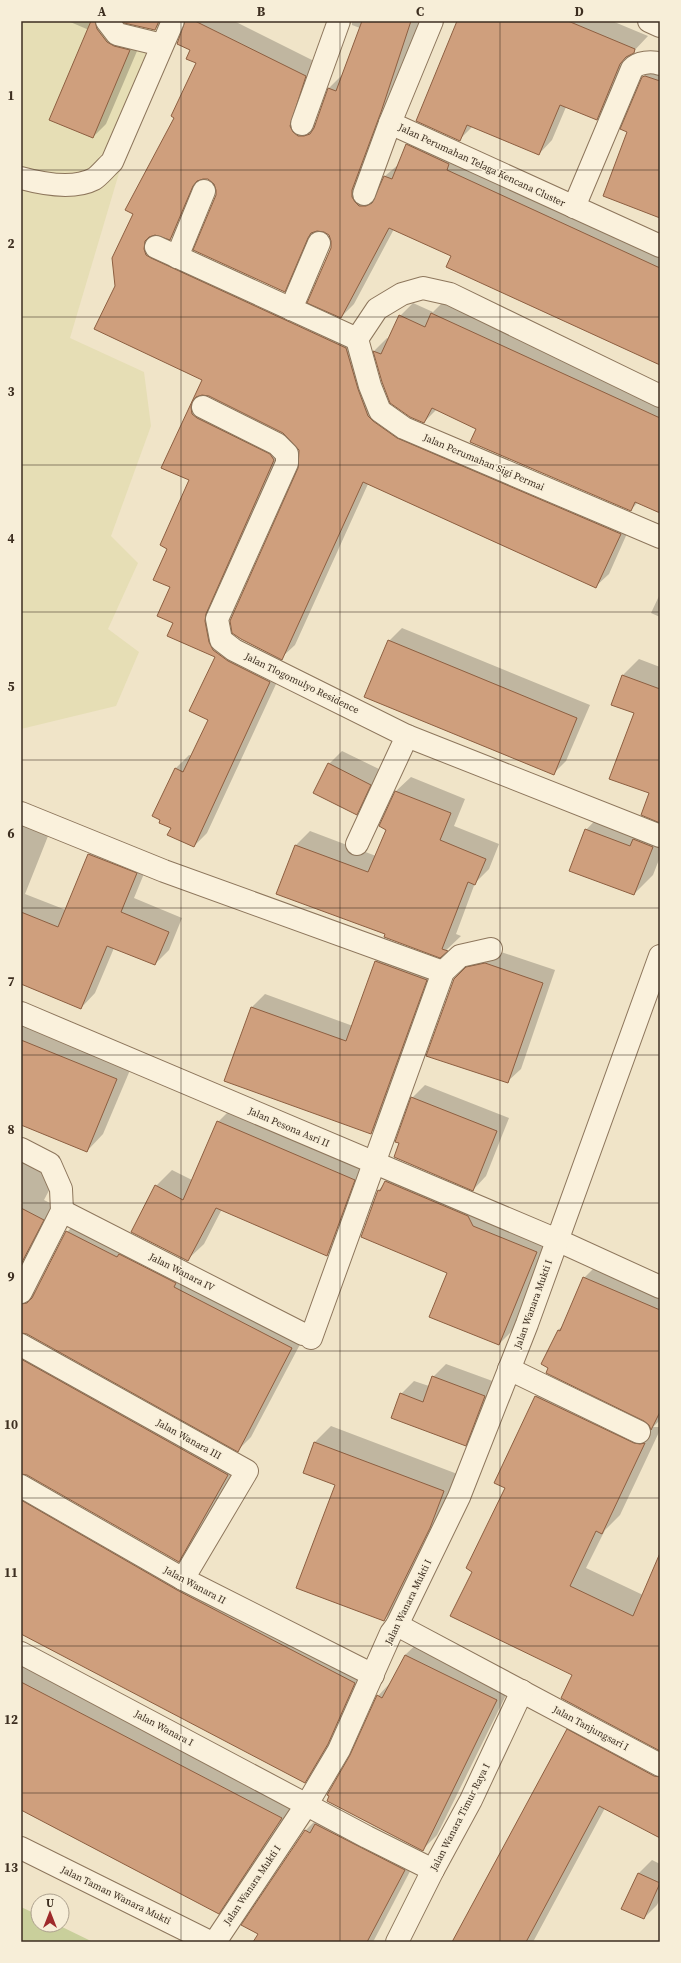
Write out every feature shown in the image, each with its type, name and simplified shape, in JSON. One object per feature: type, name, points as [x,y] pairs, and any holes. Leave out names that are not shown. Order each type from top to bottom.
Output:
[{"type":"street","points":[[107,21],[117,34],[162,45]]},
{"type":"street","points":[[21,178],[31,181],[80,185],[95,178],[112,162],[162,45],[174,21]]},
{"type":"street","points":[[302,124],[339,21]]},
{"type":"street","name":"Jalan Perumahan Telaga Kencana Cluster","points":[[364,194],[390,123],[432,21]]},
{"type":"street","points":[[649,21],[660,26]]},
{"type":"street","name":"Jalan Perumahan Telaga Kencana Cluster","points":[[574,208],[632,69],[636,65],[645,63],[660,64]]},
{"type":"street","name":"Jalan Perumahan Telaga Kencana Cluster","points":[[390,123],[660,246]]},
{"type":"street","points":[[177,257],[204,190]]},
{"type":"street","points":[[291,309],[319,243]]},
{"type":"street","points":[[156,247],[357,340],[377,309],[402,294],[423,288],[450,294],[660,396]]},
{"type":"street","name":"Jalan Perumahan Sigi Permai","points":[[357,340],[370,386],[380,410],[404,428],[660,537]]},
{"type":"street","name":"Jalan Tlogomulyo Residence","points":[[203,407],[277,444],[286,454],[287,463],[217,619],[222,640],[234,650],[407,736],[660,836]]},
{"type":"street","points":[[358,844],[407,736]]},
{"type":"street","points":[[21,813],[164,871],[443,972]]},
{"type":"street","points":[[374,1164],[443,972],[460,956],[491,949]]},
{"type":"street","name":"Jalan Wanara Mukti I","points":[[215,1942],[307,1804],[339,1750],[391,1633],[397,1625],[459,1497],[527,1324],[660,956]]},
{"type":"street","name":"Jalan Pesona Asri II","points":[[21,1013],[374,1164],[557,1240],[660,1287]]},
{"type":"street","points":[[21,1149],[50,1164],[61,1189],[62,1211],[21,1292]]},
{"type":"street","name":"Jalan Wanara IV","points":[[62,1211],[307,1336],[374,1164]]},
{"type":"street","name":"Jalan Wanara III","points":[[21,1345],[247,1471],[183,1579]]},
{"type":"street","points":[[509,1368],[639,1432]]},
{"type":"street","name":"Jalan Wanara II","points":[[21,1486],[183,1579],[373,1675]]},
{"type":"street","name":"Jalan Tanjungsari I","points":[[397,1625],[660,1765]]},
{"type":"street","name":"Jalan Wanara I","points":[[21,1653],[367,1837],[433,1870]]},
{"type":"street","name":"Jalan Wanara Timur Raya I","points":[[397,1942],[433,1870],[471,1800],[522,1691]]},
{"type":"street","name":"Jalan Taman Wanara Mukti","points":[[21,1848],[210,1942]]},
{"type":"shaded area","points":[[21,21],[186,21],[122,163],[70,338],[144,372],[151,426],[111,536],[138,563],[108,629],[139,652],[116,706],[21,729]]},
{"type":"green space","points":[[21,1907],[30,1911],[30,1933],[70,1933],[70,1931],[93,1942],[21,1942]]},
{"type":"building","points":[[91,21],[95,21],[97,29],[107,42],[114,46],[130,50],[93,138],[49,120]]},
{"type":"building","points":[[123,21],[159,21],[155,30],[124,23]]},
{"type":"building","points":[[185,21],[195,21],[306,76],[290,126],[293,132],[298,136],[304,136],[310,134],[314,128],[328,88],[336,91],[362,21],[411,21],[381,112],[352,190],[352,197],[359,206],[366,206],[372,203],[384,176],[392,179],[406,144],[449,164],[447,170],[660,268],[660,365],[446,267],[451,256],[389,228],[341,318],[307,303],[331,248],[329,235],[324,232],[317,231],[311,233],[285,292],[193,250],[216,195],[214,184],[208,179],[197,181],[193,186],[170,240],[155,235],[149,237],[145,241],[144,249],[146,255],[151,258],[346,348],[358,389],[368,416],[397,438],[621,534],[596,588],[363,482],[282,660],[232,633],[230,621],[298,468],[299,450],[283,433],[209,396],[202,395],[196,397],[192,402],[192,414],[197,418],[270,454],[274,460],[206,614],[205,621],[209,642],[213,650],[228,661],[270,682],[194,847],[167,835],[171,828],[159,823],[160,820],[152,816],[175,768],[183,772],[208,720],[189,711],[215,657],[167,636],[173,623],[157,616],[170,587],[153,580],[167,549],[160,545],[189,480],[161,468],[202,380],[94,329],[115,286],[112,258],[133,214],[125,210],[174,118],[171,116],[196,63],[186,59],[190,50],[177,44]]},
{"type":"building","points":[[457,21],[568,21],[635,49],[634,53],[626,57],[620,64],[597,120],[560,105],[539,155],[467,125],[460,141],[416,121]]},
{"type":"building","points":[[645,76],[660,81],[660,218],[603,196],[627,132],[620,129],[642,77]]},
{"type":"building","points":[[431,313],[660,418],[660,513],[635,502],[631,511],[470,442],[476,429],[432,408],[424,423],[410,417],[390,403],[373,351],[381,354],[399,315],[425,327]]},
{"type":"building","points":[[388,640],[577,718],[554,775],[364,697]]},
{"type":"building","points":[[622,675],[660,689],[660,823],[641,815],[649,793],[609,779],[634,713],[611,705]]},
{"type":"building","points":[[328,763],[371,785],[357,815],[313,793]]},
{"type":"building","points":[[395,791],[451,813],[440,840],[486,859],[475,885],[468,882],[442,949],[448,951],[440,958],[384,937],[385,934],[276,894],[295,845],[368,872],[386,830],[379,826]]},
{"type":"building","points":[[585,829],[630,846],[633,839],[653,847],[634,895],[569,871]]},
{"type":"building","points":[[88,854],[137,873],[121,912],[169,932],[155,965],[107,946],[81,1009],[21,984],[21,912],[58,927]]},
{"type":"building","points":[[375,961],[427,980],[371,1134],[224,1081],[251,1007],[346,1041]]},
{"type":"building","points":[[485,963],[543,983],[508,1083],[426,1056],[454,979],[466,967]]},
{"type":"building","points":[[21,1040],[117,1079],[87,1152],[21,1125]]},
{"type":"building","points":[[411,1097],[497,1131],[473,1191],[394,1157],[399,1143],[395,1142]]},
{"type":"building","points":[[217,1121],[355,1180],[327,1256],[216,1208],[188,1261],[131,1232],[155,1185],[183,1200]]},
{"type":"building","points":[[385,1181],[468,1216],[473,1226],[537,1252],[499,1345],[429,1317],[447,1273],[361,1237],[378,1190],[380,1191]]},
{"type":"building","points":[[21,1208],[44,1220],[21,1264]]},
{"type":"building","points":[[66,1231],[117,1257],[119,1254],[176,1283],[174,1287],[292,1348],[238,1452],[27,1334],[21,1333],[21,1304],[27,1303],[32,1298]]},
{"type":"building","points":[[583,1277],[660,1310],[660,1412],[651,1430],[649,1425],[644,1421],[546,1373],[548,1368],[541,1364],[558,1330],[560,1331]]},
{"type":"building","points":[[21,1359],[228,1475],[179,1562],[27,1475],[21,1474]]},
{"type":"building","points":[[432,1376],[485,1396],[466,1446],[391,1418],[400,1393],[423,1402]]},
{"type":"building","points":[[535,1396],[634,1443],[645,1443],[602,1534],[596,1531],[570,1586],[633,1616],[660,1553],[660,1751],[561,1698],[572,1675],[450,1616],[472,1572],[466,1568],[505,1488],[494,1483]]},
{"type":"building","points":[[314,1442],[444,1491],[430,1528],[384,1621],[296,1588],[335,1485],[303,1473]]},
{"type":"building","points":[[21,1500],[177,1590],[355,1683],[328,1744],[305,1783],[21,1634]]},
{"type":"building","points":[[405,1655],[497,1700],[423,1851],[327,1801],[329,1796],[327,1795],[350,1755],[377,1695],[382,1698]]},
{"type":"building","points":[[21,1682],[282,1818],[219,1914],[21,1810]]},
{"type":"building","points":[[567,1729],[654,1776],[660,1777],[660,1838],[599,1806],[526,1942],[452,1942]]},
{"type":"building","points":[[315,1824],[405,1870],[367,1942],[253,1942],[258,1934],[241,1925],[305,1830],[310,1833]]},
{"type":"building","points":[[638,1873],[660,1883],[644,1919],[621,1909]]}]
